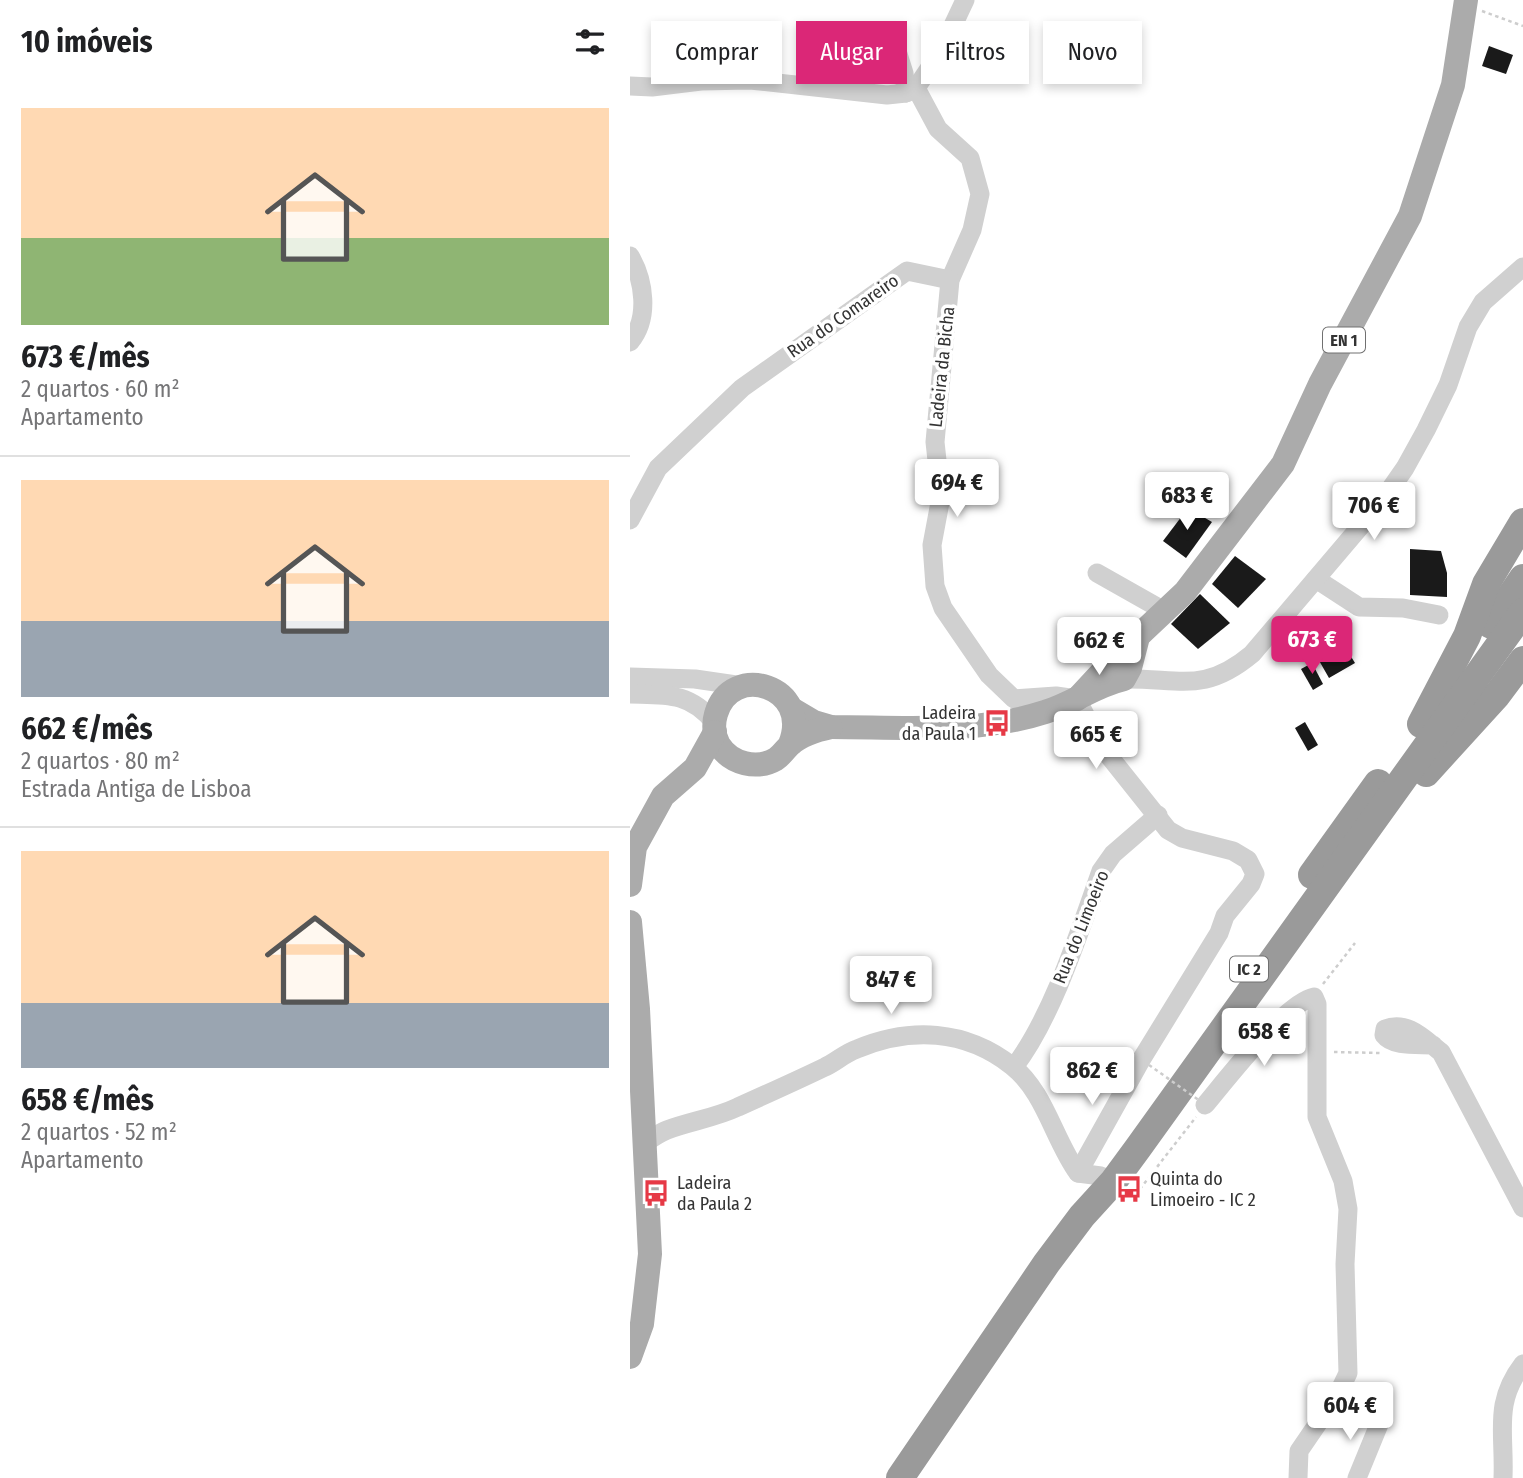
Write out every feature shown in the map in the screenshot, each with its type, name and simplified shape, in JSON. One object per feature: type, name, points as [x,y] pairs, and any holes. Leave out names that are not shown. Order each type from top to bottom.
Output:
[{"type":"highway","points":[[1422,724],[1461,649],[1486,584],[1523,522]]},
{"type":"highway","name":"IC 2","points":[[1082,1216],[1090,1175],[1233,992],[1339,835],[1422,724],[1523,578]]},
{"type":"highway","name":"IC 2","points":[[900,1478],[962,1384],[1082,1216],[1121,1171],[1523,612]]},
{"type":"highway","points":[[1369,828],[1410,791],[1497,695],[1523,660]]},
{"type":"main road","name":"EN 1","points":[[790,744],[813,732],[831,727],[944,727],[997,723],[1045,712],[1077,699],[1102,684],[1191,584],[1283,464],[1320,384],[1410,216],[1452,85],[1465,3]]},
{"type":"main road","points":[[630,884],[635,848],[657,806],[670,789],[695,768],[711,762],[762,764],[783,754],[790,744],[795,727],[792,709],[786,699],[766,686],[743,686],[732,691],[723,699],[717,710],[715,727],[719,745],[739,762]]},
{"type":"main road","name":"EN 1","points":[[792,709],[814,722],[831,727]]},
{"type":"main road","points":[[695,768],[715,727]]},
{"type":"main road","points":[[630,922],[639,1009],[650,1254],[642,1324],[630,1357]]},
{"type":"street","points":[[630,86],[652,88],[701,81],[750,80],[850,93],[887,95],[911,91],[941,51],[965,0]]},
{"type":"street","points":[[907,81],[911,91],[938,129],[971,158],[980,194],[971,230],[950,280]]},
{"type":"street","points":[[630,256],[639,271],[643,304],[635,336],[630,342]]},
{"type":"street","points":[[1129,654],[1154,680],[1181,683],[1211,680],[1234,669],[1252,654],[1382,501],[1405,468],[1448,385],[1468,327],[1483,302],[1514,278],[1523,267]]},
{"type":"street","name":"Rua do Comareiro","points":[[630,520],[658,468],[742,388],[907,271],[950,280]]},
{"type":"street","name":"Ladeira da Bicha","points":[[950,280],[935,442],[941,497],[932,545],[935,586],[943,608],[989,675],[1006,693],[1014,699],[1056,696],[1077,699]]},
{"type":"street","points":[[1097,573],[1166,612]]},
{"type":"street","points":[[1316,579],[1359,607],[1403,608],[1438,615]]},
{"type":"street","points":[[1129,654],[1145,666],[1154,680]]},
{"type":"street","points":[[630,677],[695,679],[743,686]]},
{"type":"street","points":[[630,694],[682,698],[697,705],[715,727]]},
{"type":"street","points":[[644,1143],[667,1130],[731,1110],[828,1066],[853,1050],[890,1037],[924,1033],[965,1041],[991,1052],[1014,1068],[1030,1086],[1066,1156],[1090,1175],[1145,1062],[1219,933],[1225,916],[1251,884],[1255,874],[1248,860],[1233,851],[1182,838],[1168,830],[1101,746],[1077,699]]},
{"type":"street","name":"Rua do Limoeiro","points":[[1014,1068],[1024,1055],[1049,1005],[1101,871],[1113,854],[1158,816]]},
{"type":"street","points":[[1202,1103],[1277,1023],[1306,999],[1314,997],[1317,1004],[1317,1117],[1343,1181],[1348,1209],[1345,1264],[1348,1373],[1338,1394],[1299,1451],[1298,1478]]},
{"type":"street","points":[[1383,1047],[1385,1029],[1405,1026],[1441,1052],[1523,1208]]},
{"type":"street","points":[[1503,1478],[1502,1405],[1511,1380],[1523,1364]]},
{"type":"street","points":[[1357,1478],[1380,1422]]},
{"type":"path","points":[[1465,3],[1523,26]]},
{"type":"path","points":[[1314,997],[1355,943]]},
{"type":"path","points":[[1317,1051],[1383,1047]]},
{"type":"path","points":[[1120,1200],[1136,1194],[1202,1103],[1145,1062]]},
{"type":"building","points":[[1489,46],[1513,55],[1506,74],[1482,66]]},
{"type":"building","points":[[1188,508],[1212,522],[1186,558],[1163,541]]},
{"type":"building","points":[[1410,549],[1441,551],[1447,573],[1447,597],[1410,595]]},
{"type":"building","points":[[1235,556],[1266,579],[1238,608],[1212,584]]},
{"type":"building","points":[[1200,594],[1230,623],[1198,649],[1171,624]]},
{"type":"building","points":[[1342,633],[1350,648],[1347,650],[1355,663],[1329,678],[1313,650]]},
{"type":"building","points":[[1312,663],[1323,684],[1313,690],[1301,669]]},
{"type":"building","points":[[1305,722],[1318,745],[1308,751],[1295,728]]},
{"type":"place","name":"Ladeira da Paula 1","points":[[997,723]]},
{"type":"place","name":"Quinta do Limoeiro - IC 2","points":[[1129,1189]]},
{"type":"place","name":"Ladeira da Paula 2","points":[[656,1193]]}]
